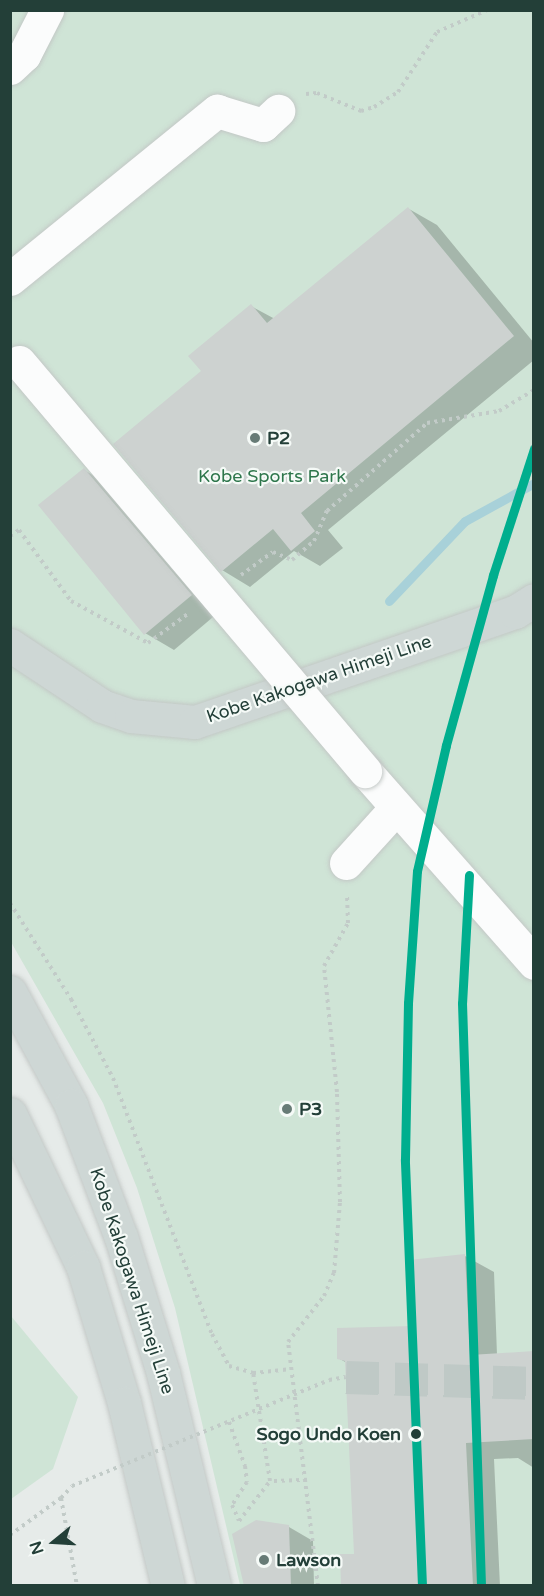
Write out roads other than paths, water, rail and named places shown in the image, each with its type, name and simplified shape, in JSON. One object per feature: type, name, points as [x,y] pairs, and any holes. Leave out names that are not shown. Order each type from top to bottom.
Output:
[{"type":"main road","name":"Kobe Kakogawa Himeji Line","points":[[10,645],[102,706],[131,717],[195,722],[514,612],[534,600]]},
{"type":"main road","name":"Kobe Kakogawa Himeji Line","points":[[10,992],[71,1105],[121,1237],[164,1373],[214,1586]]},
{"type":"main road","points":[[10,1114],[83,1267],[124,1403],[168,1586]]},
{"type":"street","points":[[10,68],[24,55],[47,10]]},
{"type":"street","points":[[10,279],[217,111],[263,125],[278,111]]},
{"type":"street","points":[[15,356],[395,809],[534,963]]},
{"type":"street","points":[[346,863],[395,809]]},
{"type":"waterway","points":[[389,601],[465,521],[534,483]]},
{"type":"tunnel","points":[[346,1377],[534,1383]]},
{"type":"place","name":"P2","points":[[255,438]]},
{"type":"place","name":"P3","points":[[287,1109]]},
{"type":"place","name":"Sogo Undo Koen","points":[[416,1434]]},
{"type":"place","name":"Lawson","points":[[264,1560]]},
{"type":"park label","name":"Kobe Sports Park","points":[[272,476]]}]
